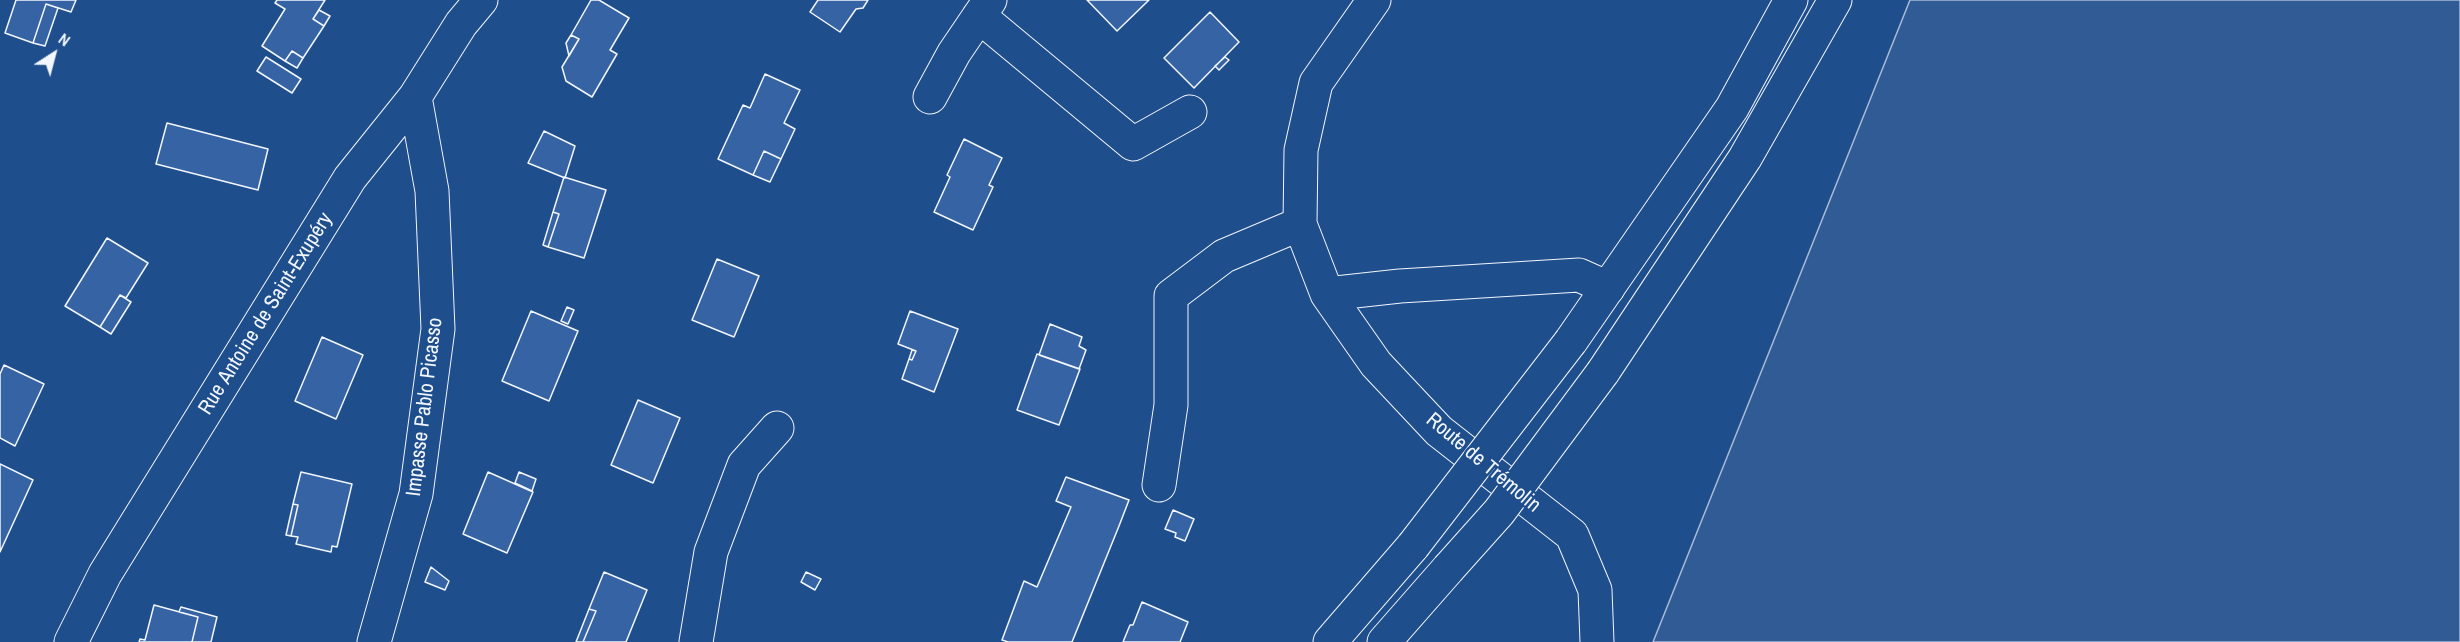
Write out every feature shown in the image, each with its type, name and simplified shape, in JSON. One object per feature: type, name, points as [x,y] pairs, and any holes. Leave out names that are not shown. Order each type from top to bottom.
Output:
[{"type":"main road","name":"Rue Antoine de Saint-Exupéry","points":[[71,642],[105,574],[350,178],[415,97],[461,24],[481,0]]},
{"type":"main road","name":"Route de Trémolin","points":[[1374,0],[1316,83],[1301,150],[1300,224],[1327,294],[1376,364],[1439,431],[1572,536],[1594,590],[1597,642]]},
{"type":"main road","points":[[1330,642],[1413,546],[1571,341],[1732,108],[1791,0]]},
{"type":"main road","points":[[1384,642],[1499,512],[1603,372],[1744,158],[1835,0]]},
{"type":"main road","points":[[930,97],[954,53],[984,8],[1133,144],[1190,112]]},
{"type":"main road","name":"Impasse Pablo Picasso","points":[[374,642],[416,494],[438,329],[432,191],[415,97]]},
{"type":"main road","points":[[1159,485],[1171,405],[1171,296],[1224,256],[1300,224]]},
{"type":"main road","points":[[1327,294],[1400,286],[1579,275],[1608,288]]},
{"type":"main road","points":[[696,642],[711,552],[744,465],[777,428]]},
{"type":"shaded area","points":[[1910,0],[2460,0],[2460,642],[1653,642]]},
{"type":"building","points":[[16,0],[76,0],[71,12],[46,4],[33,43],[5,33]]},
{"type":"building","points":[[277,0],[325,0],[313,19],[324,26],[303,58],[292,51],[285,61],[262,46],[285,9],[275,3]]},
{"type":"building","points":[[591,0],[599,0],[629,18],[610,50],[617,54],[592,97],[566,81],[562,67],[579,39],[571,35]]},
{"type":"building","points":[[818,0],[868,0],[863,8],[856,9],[840,32],[810,12]]},
{"type":"building","points":[[1087,0],[1149,0],[1117,31]]},
{"type":"building","points":[[46,4],[58,8],[45,46],[33,43]]},
{"type":"building","points":[[319,10],[330,16],[324,26],[313,19]]},
{"type":"building","points":[[1210,12],[1239,42],[1194,88],[1164,58]]},
{"type":"building","points":[[571,35],[579,39],[569,56],[566,43]]},
{"type":"building","points":[[292,51],[303,58],[297,68],[285,61]]},
{"type":"building","points":[[266,57],[301,79],[292,93],[257,71]]},
{"type":"building","points":[[1225,57],[1229,60],[1219,70],[1215,66]]},
{"type":"building","points":[[765,74],[800,90],[784,123],[795,129],[781,159],[764,151],[753,175],[718,159],[743,105],[750,108]]},
{"type":"building","points":[[167,123],[268,149],[258,190],[156,164]]},
{"type":"building","points":[[544,131],[575,146],[565,178],[528,163]]},
{"type":"building","points":[[964,139],[1002,158],[989,185],[993,187],[973,230],[934,212],[950,177],[947,175]]},
{"type":"building","points":[[764,151],[781,159],[770,182],[753,175]]},
{"type":"building","points":[[564,177],[606,190],[584,258],[548,247],[559,214],[553,212]]},
{"type":"building","points":[[553,212],[559,214],[548,247],[543,245]]},
{"type":"building","points":[[107,238],[148,263],[126,298],[120,295],[100,327],[65,306]]},
{"type":"building","points":[[717,259],[759,276],[734,337],[692,320]]},
{"type":"building","points":[[120,295],[131,302],[111,334],[100,327]]},
{"type":"building","points":[[567,307],[574,310],[568,324],[561,321]]},
{"type":"building","points":[[531,311],[578,331],[549,401],[502,381]]},
{"type":"building","points":[[910,311],[958,329],[934,392],[902,379],[909,359],[912,360],[916,351],[898,344]]},
{"type":"building","points":[[1050,324],[1082,337],[1079,346],[1086,350],[1079,369],[1039,355]]},
{"type":"building","points":[[322,337],[363,355],[336,419],[295,401]]},
{"type":"building","points":[[912,350],[916,351],[912,360],[909,359]]},
{"type":"building","points":[[1037,354],[1080,369],[1059,425],[1017,410]]},
{"type":"building","points":[[4,365],[44,384],[15,446],[0,438],[0,374]]},
{"type":"building","points":[[638,400],[680,418],[653,483],[611,465]]},
{"type":"building","points":[[0,464],[33,480],[0,552]]},
{"type":"building","points":[[301,472],[352,484],[337,547],[332,546],[331,552],[296,544],[298,537],[291,536],[298,505],[293,504]]},
{"type":"building","points":[[488,472],[533,492],[507,553],[463,534]]},
{"type":"building","points":[[519,472],[536,479],[532,491],[515,483]]},
{"type":"building","points":[[1066,477],[1129,500],[1119,526],[1072,642],[1008,642],[1002,640],[1024,581],[1037,587],[1071,507],[1056,501]]},
{"type":"building","points":[[293,504],[298,505],[291,536],[286,535]]},
{"type":"building","points":[[1173,510],[1194,519],[1185,541],[1175,537],[1176,533],[1165,529]]},
{"type":"building","points":[[431,567],[449,581],[445,590],[425,582]]},
{"type":"building","points":[[604,572],[647,590],[626,642],[583,642],[596,611],[589,609]]},
{"type":"building","points":[[806,572],[821,579],[815,590],[801,582]]},
{"type":"building","points":[[1142,602],[1188,622],[1180,642],[1123,642]]},
{"type":"building","points":[[154,605],[198,617],[192,642],[139,642],[140,639],[145,640]]},
{"type":"building","points":[[181,607],[217,617],[211,642],[192,642],[198,617],[179,612]]},
{"type":"building","points":[[589,609],[596,611],[583,642],[576,642]]}]
